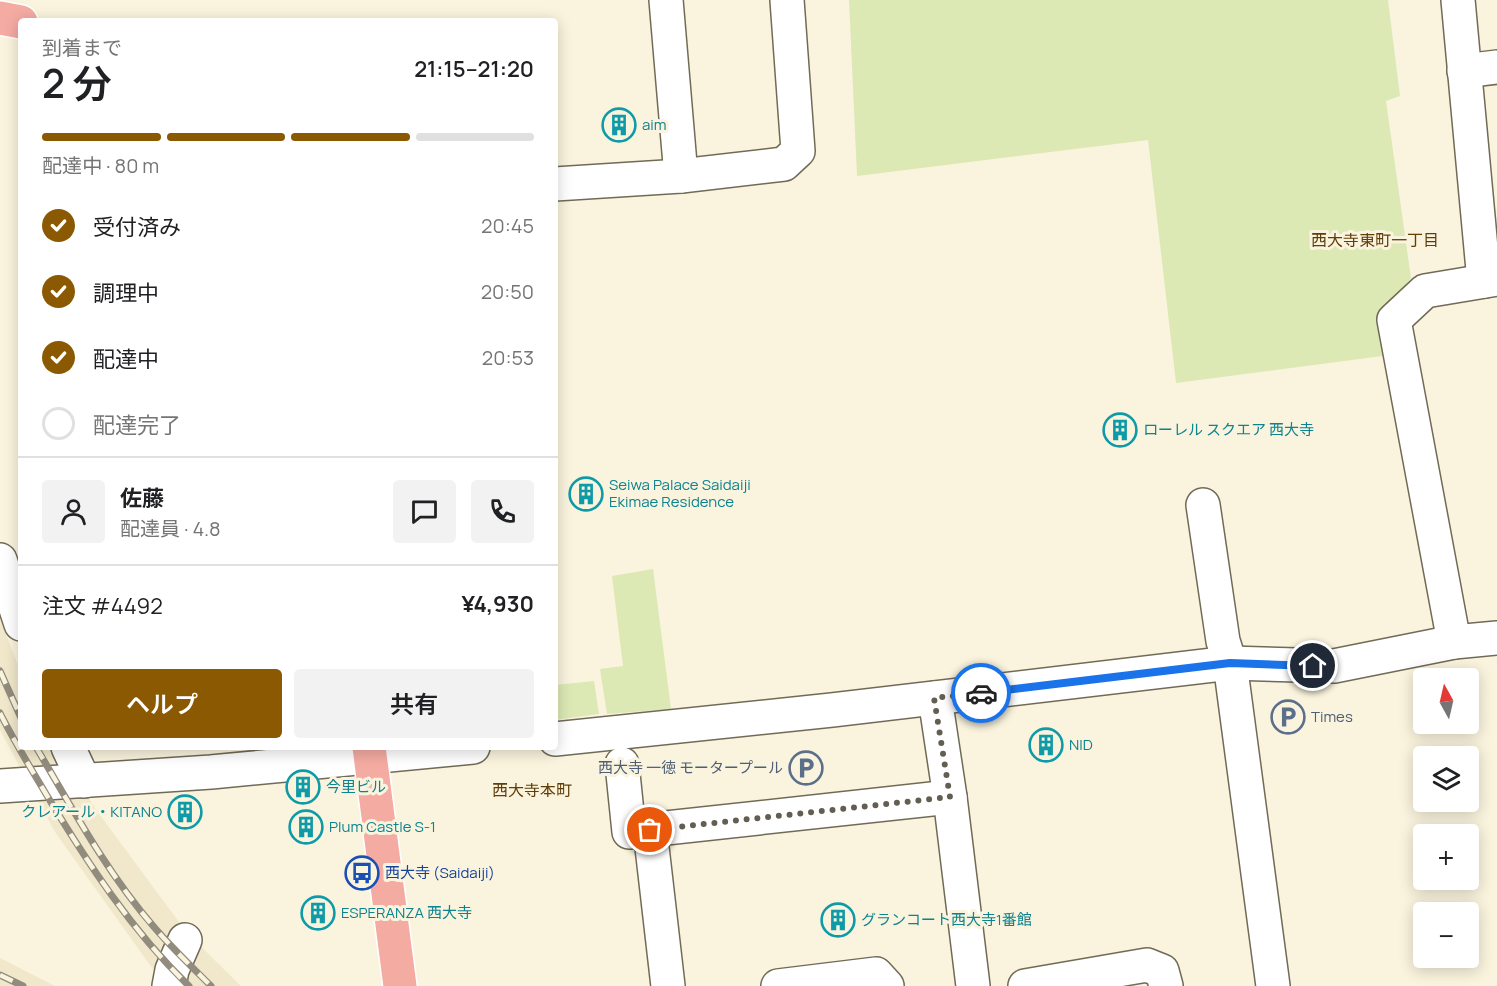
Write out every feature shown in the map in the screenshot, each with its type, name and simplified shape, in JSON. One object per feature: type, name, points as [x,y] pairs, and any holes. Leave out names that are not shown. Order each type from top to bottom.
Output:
[{"type":"main road","points":[[0,18],[18,21]]},
{"type":"main road","points":[[370,752],[400,986]]},
{"type":"street","points":[[666,0],[681,176]]},
{"type":"street","points":[[558,184],[681,176],[784,164],[798,151],[786,0]]},
{"type":"street","points":[[1454,642],[1394,320],[1425,291],[1491,280],[1487,208],[1464,71],[1458,0]]},
{"type":"street","points":[[1464,71],[1497,67]]},
{"type":"street","points":[[1203,505],[1222,641],[1230,663],[1273,986]]},
{"type":"street","points":[[0,560],[18,615]]},
{"type":"street","points":[[558,739],[721,723],[1230,663],[1334,666],[1454,642],[1497,638]]},
{"type":"street","points":[[934,698],[950,797],[974,986]]},
{"type":"street","points":[[69,750],[84,781]]},
{"type":"street","points":[[0,786],[84,781],[370,752],[411,750]]},
{"type":"street","points":[[622,764],[629,832],[950,797]]},
{"type":"street","points":[[650,830],[668,986]]},
{"type":"street","points":[[169,986],[172,969],[185,940]]},
{"type":"street","points":[[1025,986],[1147,965],[1162,971],[1166,986]]},
{"type":"street","points":[[778,986],[876,974],[887,986]]},
{"type":"shaded area","points":[[0,619],[18,665],[18,750],[58,750],[97,811],[187,933],[241,986],[165,986],[55,832],[0,730]]},
{"type":"shaded area","points":[[0,958],[55,986],[0,986]]},
{"type":"green space","points":[[849,0],[1388,0],[1400,96],[1386,101],[1411,278],[1385,310],[1390,355],[1176,383],[1148,140],[857,176]]},
{"type":"green space","points":[[653,569],[671,709],[607,714],[600,669],[623,666],[612,576]]},
{"type":"green space","points":[[594,681],[599,714],[558,720],[558,685]]},
{"type":"railway","points":[[0,671],[18,711]]},
{"type":"railway","points":[[0,713],[18,747]]},
{"type":"railway","points":[[20,750],[77,845],[111,894],[148,942],[189,986]]},
{"type":"railway","points":[[38,750],[91,840],[121,885],[161,935],[211,986]]},
{"type":"railway","points":[[0,975],[23,986]]},
{"type":"way so far","points":[[650,830],[950,797],[934,698],[981,693]]},
{"type":"place","name":"aim","points":[[619,125]]},
{"type":"place","name":"ローレル スクエア 西大寺","points":[[1120,430]]},
{"type":"place","name":"Seiwa Palace Saidaiji Ekimae Residence","points":[[586,494]]},
{"type":"place","name":"Times","points":[[1288,717]]},
{"type":"place","name":"NID","points":[[1046,745]]},
{"type":"place","name":"西大寺 一徳 モータープール","points":[[806,768]]},
{"type":"place","name":"今里ビル","points":[[303,787]]},
{"type":"place","name":"クレアール・KITANO","points":[[185,812]]},
{"type":"place","name":"Plum Castle S-1","points":[[306,827]]},
{"type":"place","name":"西大寺 (Saidaiji)","points":[[362,873]]},
{"type":"place","name":"ESPERANZA 西大寺","points":[[318,913]]},
{"type":"place","name":"グランコート西大寺1番館","points":[[838,920]]},
{"type":"district","name":"西大寺東町一丁目","points":[[1375,240]]},
{"type":"district","name":"西大寺本町","points":[[532,790]]},
{"type":"route","points":[[981,693],[1230,663],[1313,666]]}]
